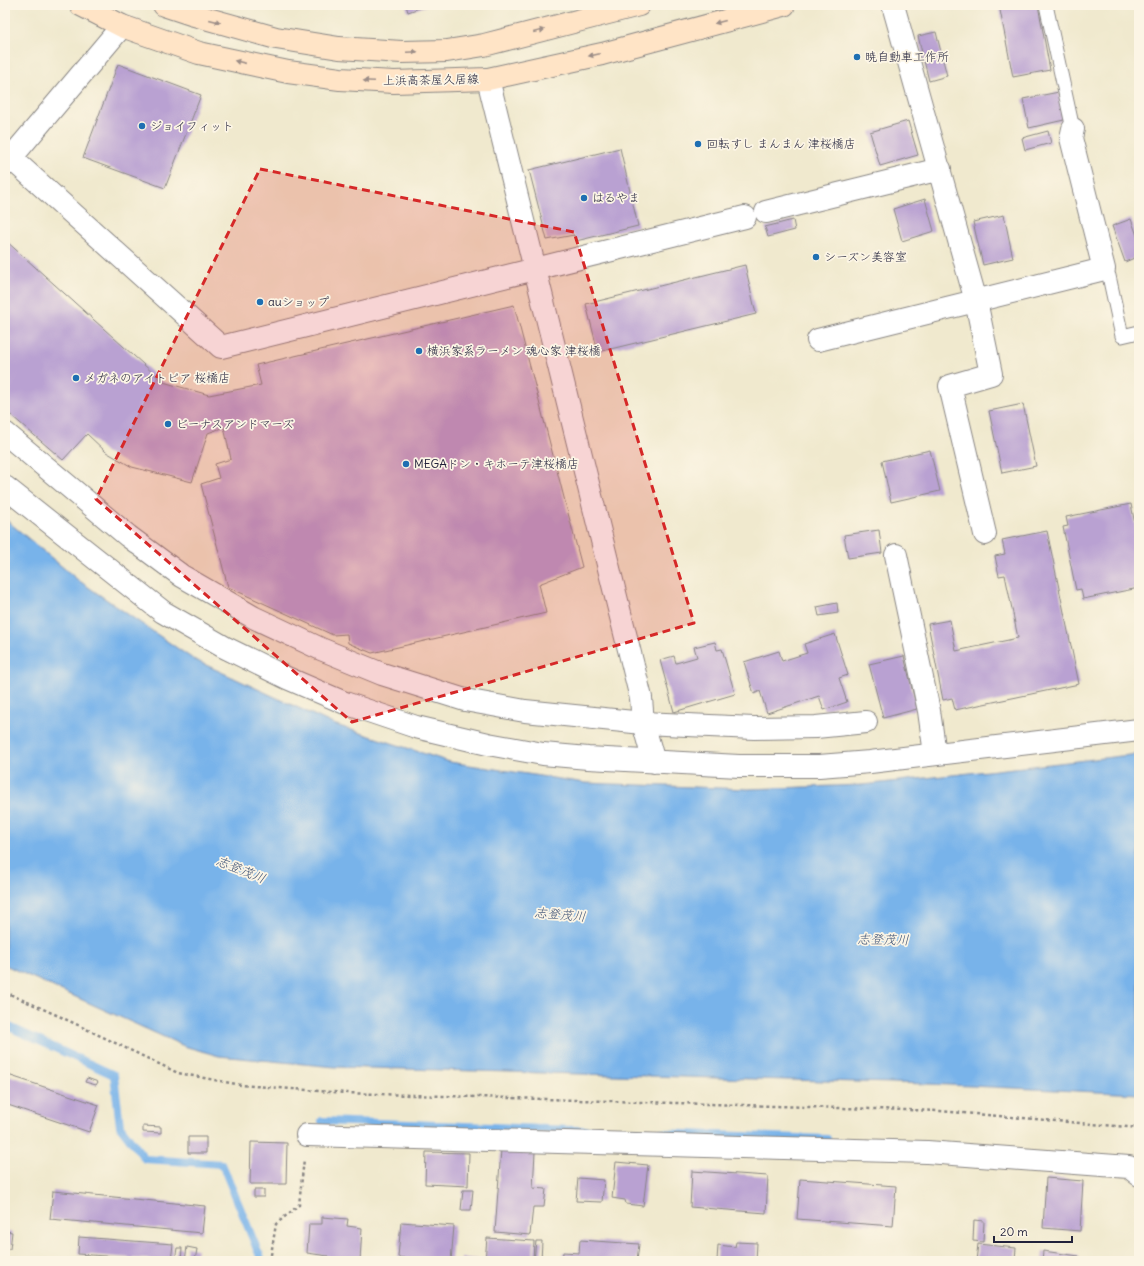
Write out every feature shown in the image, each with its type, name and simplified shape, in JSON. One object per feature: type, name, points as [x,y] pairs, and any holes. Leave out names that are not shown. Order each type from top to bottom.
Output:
[{"type":"main road","name":"上浜高茶屋久居線","points":[[81,5],[122,26],[199,52],[296,73],[340,79],[394,82],[488,79],[602,54],[784,5]]},
{"type":"main road","points":[[164,5],[276,38],[339,48],[402,52],[447,50],[484,45],[639,5]]},
{"type":"street","points":[[893,5],[976,301],[991,374],[950,386],[985,534]]},
{"type":"street","points":[[122,26],[8,161],[221,347],[745,217]]},
{"type":"street","points":[[488,79],[641,698],[644,723],[654,762]]},
{"type":"street","points":[[818,340],[1104,269],[1071,138],[1073,129]]},
{"type":"street","points":[[766,212],[940,169]]},
{"type":"street","points":[[5,433],[128,536],[182,576],[253,617],[321,649],[382,674],[465,700],[525,711],[644,723],[754,728],[816,727],[866,722]]},
{"type":"street","points":[[5,487],[163,612],[224,647],[286,678],[338,700],[416,727],[488,744],[543,754],[654,762],[739,766],[819,766],[870,762],[1139,730]]},
{"type":"street","points":[[896,555],[929,711],[936,754]]},
{"type":"street","points":[[307,1135],[927,1152],[1129,1168],[1139,1174]]},
{"type":"lane","points":[[1046,5],[1073,129]]},
{"type":"lane","points":[[1104,269],[1108,276],[1122,336],[1139,332]]},
{"type":"path","points":[[5,992],[62,1017],[178,1073],[241,1085],[346,1093],[940,1111],[1139,1128]]},
{"type":"path","points":[[270,1261],[276,1224],[299,1204],[307,1135]]},
{"type":"highlighted area","points":[[260,169],[574,232],[694,623],[352,722],[96,499]]},
{"type":"water","name":"志登茂川","points":[[5,519],[78,580],[193,659],[333,724],[450,762],[585,783],[748,789],[863,785],[1139,754],[1139,1094],[928,1084],[335,1067],[219,1056],[184,1046],[5,965]]},
{"type":"building","points":[[406,5],[428,5],[408,12]]},
{"type":"building","points":[[999,5],[1038,5],[1050,70],[1013,77]]},
{"type":"building","points":[[936,32],[947,76],[929,81],[918,36]]},
{"type":"building","name":"ジョイフィット","points":[[118,64],[201,95],[165,188],[83,158]]},
{"type":"building","points":[[1059,92],[1064,120],[1029,128],[1023,99]]},
{"type":"building","points":[[908,121],[918,155],[880,166],[870,132]]},
{"type":"building","points":[[1048,131],[1051,143],[1025,150],[1022,138]]},
{"type":"building","name":"はるやま","points":[[620,148],[638,226],[576,241],[574,235],[547,240],[529,170]]},
{"type":"building","points":[[925,199],[934,231],[902,241],[893,209]]},
{"type":"building","points":[[1004,215],[1013,258],[983,265],[973,222]]},
{"type":"building","points":[[1131,219],[1139,241],[1139,256],[1125,262],[1112,226]]},
{"type":"building","points":[[793,220],[795,230],[768,237],[765,227]]},
{"type":"building","points":[[5,240],[163,382],[209,395],[261,385],[256,365],[514,305],[582,567],[539,584],[546,613],[372,653],[348,643],[347,634],[333,635],[228,587],[201,484],[219,478],[215,464],[231,459],[224,427],[208,433],[192,482],[132,467],[106,452],[87,434],[63,460],[5,410]]},
{"type":"building","points":[[745,265],[756,314],[598,352],[586,304]]},
{"type":"building","points":[[1023,404],[1036,466],[1002,473],[989,411]]},
{"type":"building","points":[[930,450],[940,491],[891,502],[882,461]]},
{"type":"building","points":[[1131,504],[1139,545],[1139,588],[1083,599],[1081,589],[1076,590],[1063,527],[1068,526],[1066,517]]},
{"type":"building","points":[[879,530],[882,553],[848,558],[844,535]]},
{"type":"building","points":[[1047,531],[1079,684],[955,710],[952,698],[943,700],[928,624],[950,620],[956,651],[1018,638],[1005,575],[999,576],[995,556],[1005,554],[1002,540]]},
{"type":"building","points":[[837,603],[838,613],[819,616],[817,607]]},
{"type":"building","points":[[835,634],[848,675],[839,678],[847,702],[824,710],[819,696],[767,713],[760,691],[754,694],[744,662],[779,651],[782,661],[807,653],[804,644]]},
{"type":"building","points":[[715,642],[717,650],[722,649],[735,694],[674,712],[660,660],[674,656],[676,663],[697,657],[694,647]]},
{"type":"building","points":[[904,656],[917,709],[883,718],[869,664]]},
{"type":"building","points":[[5,1074],[99,1105],[89,1132],[5,1104]]},
{"type":"building","points":[[87,1078],[98,1082],[96,1085],[85,1082]]},
{"type":"building","points":[[143,1126],[161,1127],[161,1133],[143,1132]]},
{"type":"building","points":[[188,1137],[206,1137],[206,1153],[188,1153]]},
{"type":"building","points":[[251,1142],[287,1143],[286,1184],[250,1184]]},
{"type":"building","points":[[501,1149],[535,1152],[533,1188],[546,1189],[544,1207],[533,1207],[530,1235],[495,1232]]},
{"type":"building","points":[[426,1152],[469,1153],[468,1186],[425,1184]]},
{"type":"building","points":[[616,1162],[648,1165],[643,1206],[626,1204],[625,1200],[612,1198]]},
{"type":"building","points":[[692,1171],[768,1176],[766,1213],[690,1207]]},
{"type":"building","points":[[578,1178],[604,1180],[602,1202],[576,1201]]},
{"type":"building","points":[[1046,1178],[1083,1181],[1080,1231],[1043,1228]]},
{"type":"building","points":[[800,1179],[896,1186],[893,1226],[797,1219]]},
{"type":"building","points":[[254,1190],[264,1190],[264,1197],[254,1197]]},
{"type":"building","points":[[463,1190],[473,1190],[471,1210],[461,1210]]},
{"type":"building","points":[[53,1191],[205,1206],[202,1233],[50,1219]]},
{"type":"building","points":[[322,1217],[348,1219],[347,1226],[362,1228],[360,1261],[329,1260],[328,1256],[307,1253],[309,1224],[322,1224]]},
{"type":"building","points":[[974,1220],[984,1221],[983,1242],[973,1241]]},
{"type":"building","points":[[401,1222],[454,1226],[451,1261],[403,1261],[404,1258],[398,1257]]},
{"type":"building","points":[[5,1231],[12,1232],[10,1249],[5,1249]]},
{"type":"building","points":[[79,1237],[173,1244],[171,1261],[78,1254]]},
{"type":"building","points":[[487,1238],[534,1241],[533,1261],[485,1261]]},
{"type":"building","points":[[580,1240],[639,1244],[637,1261],[562,1261],[563,1252],[579,1253]]},
{"type":"building","points":[[536,1241],[542,1241],[541,1261],[534,1261]]},
{"type":"building","points":[[736,1242],[757,1243],[756,1261],[717,1261],[718,1245],[735,1247]]},
{"type":"building","points":[[978,1244],[1016,1248],[1015,1261],[976,1261]]},
{"type":"building","points":[[187,1247],[197,1249],[195,1261],[185,1261]]},
{"type":"building","points":[[177,1248],[182,1248],[181,1261],[175,1261]]},
{"type":"building","points":[[1043,1251],[1079,1256],[1078,1261],[1042,1261]]},
{"type":"building","points":[[461,1258],[478,1259],[478,1261],[461,1261]]},
{"type":"waterway","points":[[5,1025],[114,1075],[120,1126],[145,1159],[222,1164],[262,1261]]},
{"type":"waterway","points":[[322,1121],[827,1139]]},
{"type":"place","name":"暁自動車工作所","points":[[857,57]]},
{"type":"place","name":"ジョイフィット","points":[[142,126]]},
{"type":"place","name":"回転すし まんまん 津桜橋店","points":[[698,144]]},
{"type":"place","name":"はるやま","points":[[584,198]]},
{"type":"place","name":"シーズン美容室","points":[[816,257]]},
{"type":"place","name":"auショップ","points":[[260,302]]},
{"type":"place","name":"横浜家系ラーメン 魂心家 津桜橋","points":[[419,351]]},
{"type":"place","name":"メガネのアイトピア 桜橋店","points":[[76,378]]},
{"type":"place","name":"ビーナスアンドマーズ","points":[[168,424]]},
{"type":"place","name":"MEGAドン・キホーテ津桜橋店","points":[[406,464]]}]
